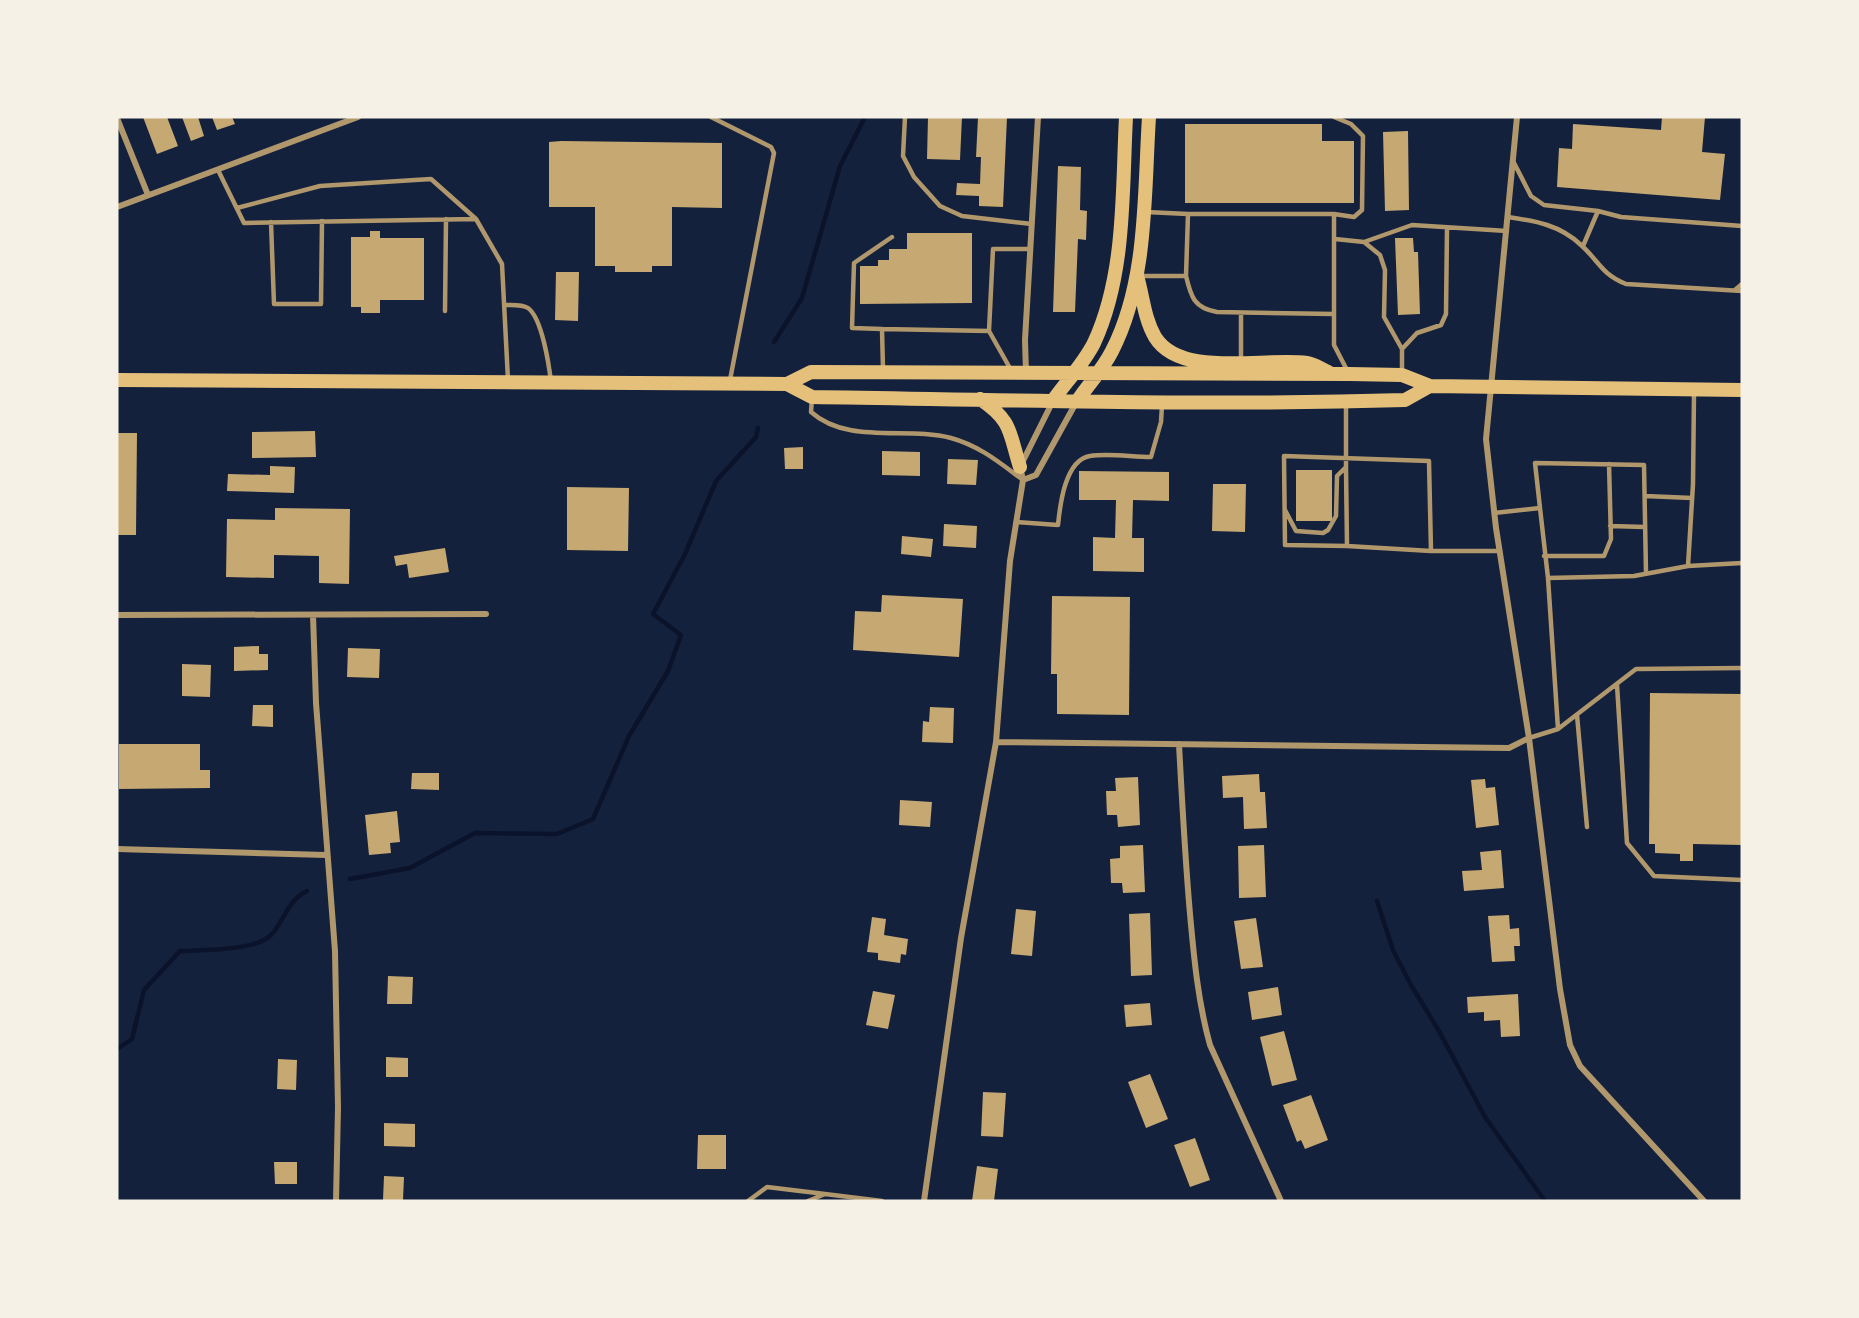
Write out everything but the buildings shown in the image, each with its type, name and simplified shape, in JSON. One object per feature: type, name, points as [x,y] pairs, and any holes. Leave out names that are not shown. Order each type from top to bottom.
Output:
[{"type":"main road","points":[[1054,399],[1093,344],[1103,320],[1112,287],[1120,224],[1126,117]]},
{"type":"main road","points":[[1078,400],[1112,352],[1137,276],[1149,117]]},
{"type":"main road","points":[[1137,276],[1148,323],[1165,350],[1180,358],[1241,363],[1308,363],[1333,374]]},
{"type":"main road","points":[[117,380],[787,384],[811,372],[1096,375],[1350,374],[1402,375],[1430,386],[1742,390]]},
{"type":"main road","points":[[787,384],[812,397],[1054,399],[1162,403],[1405,400],[1430,386]]},
{"type":"main road","points":[[980,399],[1002,416],[1007,424],[1022,474]]},
{"type":"street","points":[[117,207],[358,117]]},
{"type":"street","points":[[1019,373],[1032,224],[1038,117]]},
{"type":"street","points":[[1517,117],[1486,439],[1494,513],[1529,738],[1557,966],[1570,1045],[1580,1065],[1704,1201]]},
{"type":"street","points":[[117,118],[148,195]]},
{"type":"street","points":[[924,1201],[961,938],[996,742],[1003,633],[1022,474],[1054,399]]},
{"type":"street","points":[[1022,474],[1036,475],[1078,400]]},
{"type":"street","points":[[117,615],[486,614]]},
{"type":"street","points":[[313,615],[326,855],[335,951],[338,1107],[336,1201]]},
{"type":"street","points":[[996,742],[1509,748],[1529,738]]},
{"type":"street","points":[[1179,744],[1186,862],[1196,981],[1202,1018],[1210,1045],[1281,1201]]},
{"type":"street","points":[[117,849],[326,855]]},
{"type":"lane","points":[[711,117],[771,147],[774,153],[729,384]]},
{"type":"lane","points":[[905,117],[903,156],[914,177],[940,206],[962,216],[1032,224]]},
{"type":"lane","points":[[1143,212],[1334,214],[1354,217],[1362,210],[1363,136],[1351,124],[1334,117]]},
{"type":"lane","points":[[1513,161],[1531,196],[1537,202],[1557,208],[1598,211],[1621,217],[1741,226]]},
{"type":"lane","points":[[218,170],[244,223],[476,219]]},
{"type":"lane","points":[[237,208],[320,186],[432,179],[476,219],[502,264],[508,382]]},
{"type":"lane","points":[[1583,246],[1598,211]]},
{"type":"lane","points":[[1188,214],[1186,276],[1192,300],[1203,310],[1241,313],[1334,314]]},
{"type":"lane","points":[[1334,214],[1334,345],[1341,362],[1350,374]]},
{"type":"lane","points":[[1508,217],[1536,220],[1554,226],[1583,246],[1610,278],[1626,284],[1742,291]]},
{"type":"lane","points":[[445,311],[446,219]]},
{"type":"lane","points":[[271,222],[274,304],[321,304],[322,221]]},
{"type":"lane","points":[[1335,239],[1365,242],[1387,232],[1412,225],[1507,231]]},
{"type":"lane","points":[[1402,349],[1417,333],[1441,325],[1446,314],[1447,228]]},
{"type":"lane","points":[[892,237],[854,262],[852,328],[989,331]]},
{"type":"lane","points":[[1365,242],[1380,255],[1385,270],[1384,317],[1402,349],[1402,375]]},
{"type":"lane","points":[[1019,373],[989,331],[993,249],[1030,249]]},
{"type":"lane","points":[[1137,276],[1186,276]]},
{"type":"lane","points":[[1735,290],[1742,284]]},
{"type":"lane","points":[[504,305],[523,306],[529,309],[534,316],[548,357],[551,383]]},
{"type":"lane","points":[[1241,313],[1241,363]]},
{"type":"lane","points":[[882,329],[883,372]]},
{"type":"lane","points":[[1688,566],[1694,390]]},
{"type":"lane","points":[[812,397],[811,412],[819,419],[844,429],[948,438],[978,448],[1022,474]]},
{"type":"lane","points":[[1346,402],[1347,546]]},
{"type":"lane","points":[[1016,522],[1058,525],[1064,487],[1077,465],[1088,456],[1152,457],[1161,422],[1162,403]]},
{"type":"lane","points":[[1431,551],[1429,460],[1284,456],[1285,545],[1431,551],[1500,551]]},
{"type":"lane","points":[[1558,729],[1548,578],[1535,463],[1644,465],[1646,573]]},
{"type":"lane","points":[[1544,556],[1604,556],[1611,539],[1609,464]]},
{"type":"lane","points":[[1285,510],[1296,531],[1323,533],[1329,530],[1336,516],[1337,476],[1346,468]]},
{"type":"lane","points":[[1645,496],[1692,498]]},
{"type":"lane","points":[[1494,513],[1540,508]]},
{"type":"lane","points":[[1610,526],[1645,527]]},
{"type":"lane","points":[[1548,578],[1634,576],[1688,566],[1742,563]]},
{"type":"lane","points":[[1529,738],[1558,729],[1636,669],[1742,668]]},
{"type":"lane","points":[[1617,685],[1627,843],[1654,876],[1742,880]]},
{"type":"lane","points":[[1577,716],[1587,826]]},
{"type":"lane","points":[[748,1201],[767,1187],[882,1201]]},
{"type":"lane","points":[[808,1201],[825,1194]]},
{"type":"waterway","points":[[774,342],[802,298],[840,166],[865,117]]},
{"type":"waterway","points":[[350,879],[410,868],[475,833],[557,834],[593,819],[629,736],[668,671],[681,635],[653,614],[685,554],[716,481],[756,437],[758,428]]},
{"type":"waterway","points":[[117,1049],[132,1039],[144,990],[180,951],[242,947],[265,940],[272,934],[296,899],[307,891]]},
{"type":"waterway","points":[[1377,901],[1393,950],[1411,985],[1439,1031],[1485,1117],[1545,1201]]}]
